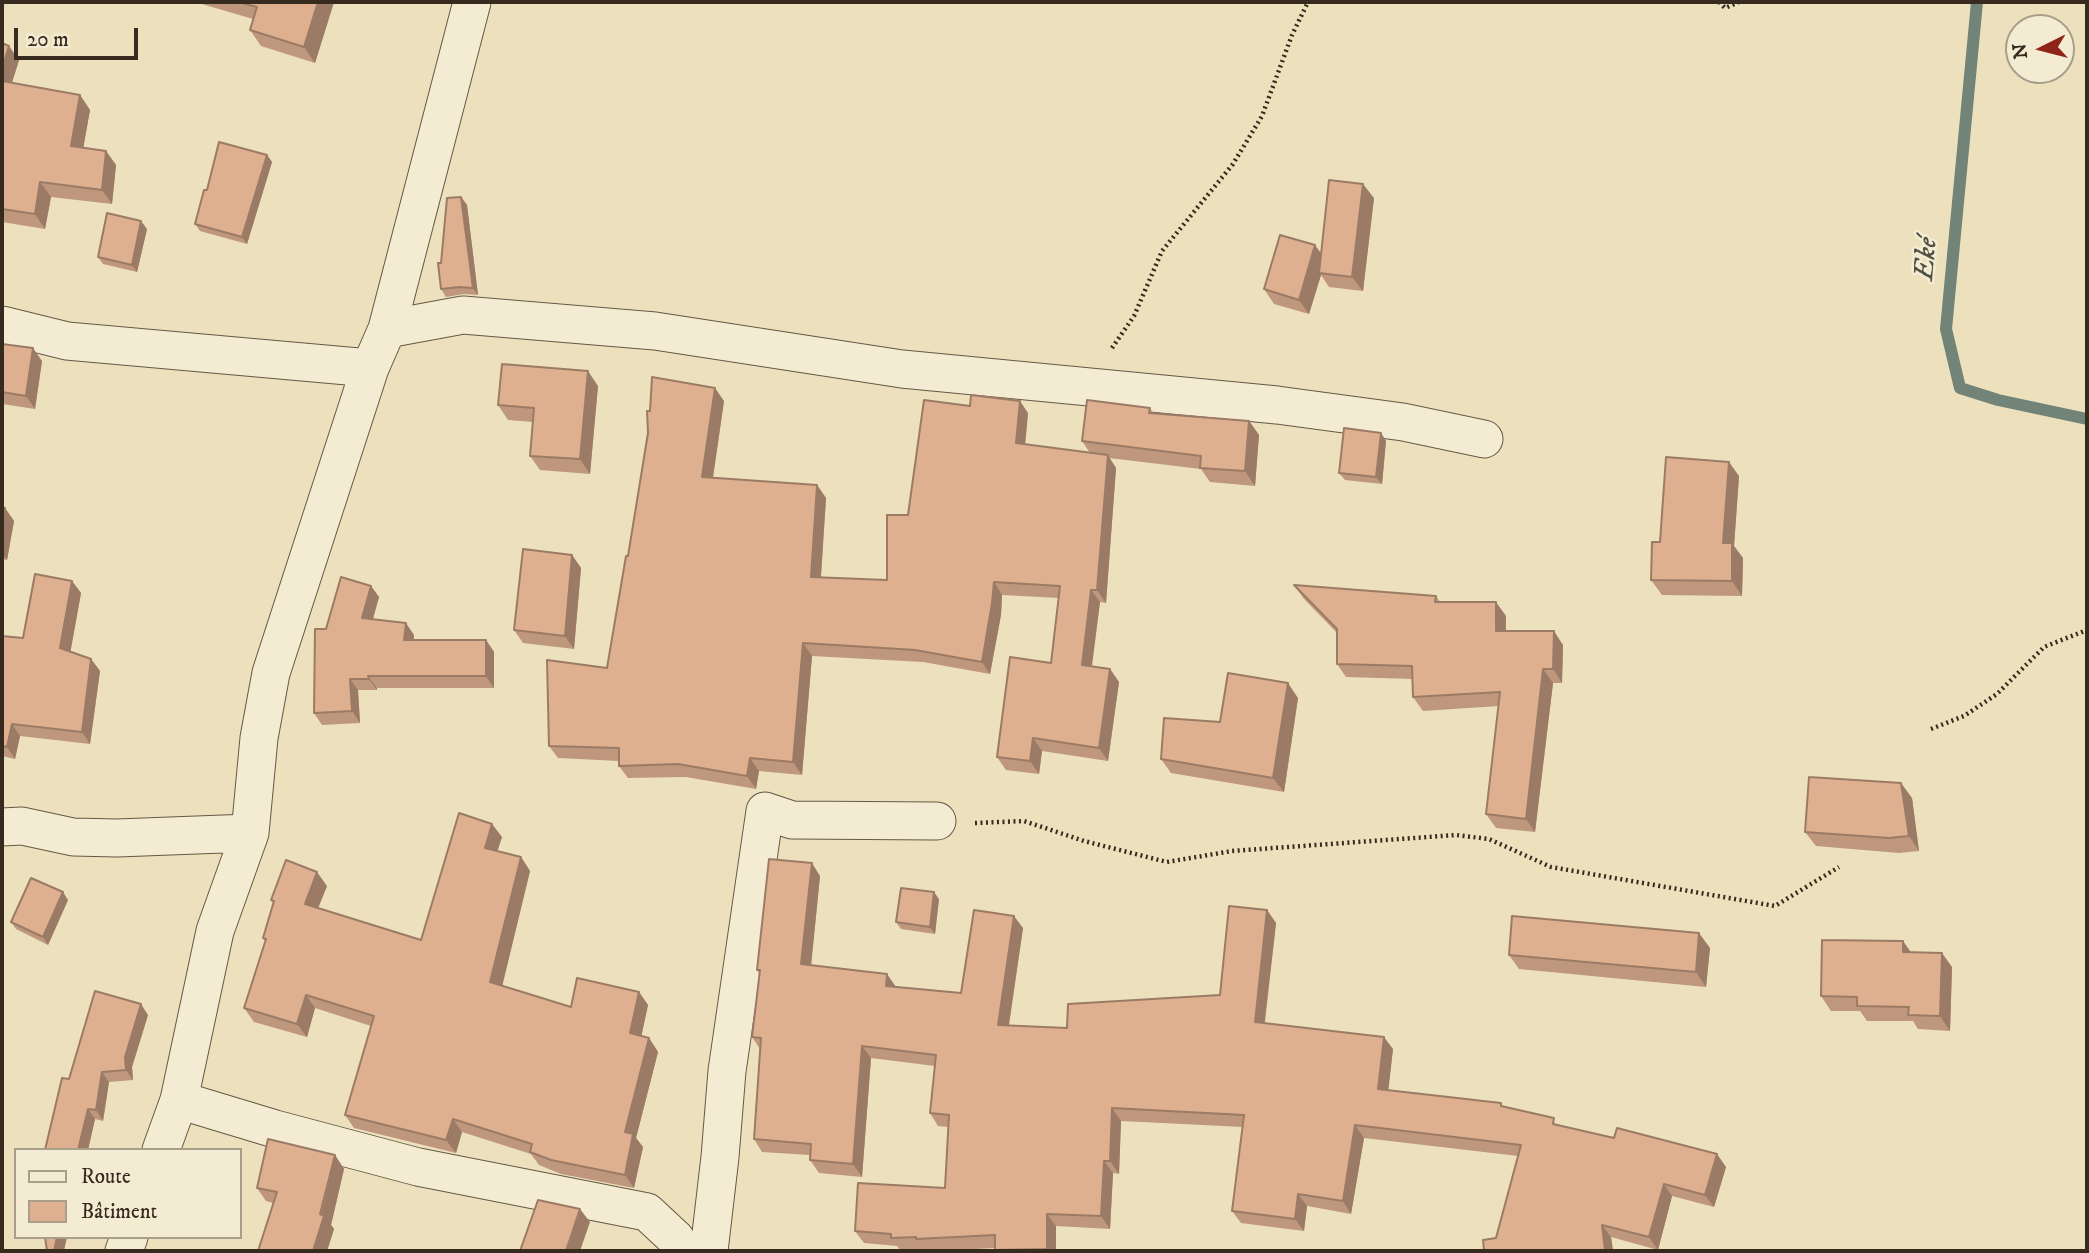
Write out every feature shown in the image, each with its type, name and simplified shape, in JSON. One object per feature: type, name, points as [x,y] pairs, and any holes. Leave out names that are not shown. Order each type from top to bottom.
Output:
[{"type":"street","points":[[162,1148],[179,1100],[215,931],[250,832],[259,738],[271,673],[370,368],[387,329],[472,2]]},
{"type":"street","points":[[387,329],[463,315],[655,331],[902,369],[1277,405],[1390,420],[1484,439]]},
{"type":"street","points":[[2,325],[67,341],[370,368]]},
{"type":"street","points":[[709,1251],[729,1058],[765,811],[792,820],[937,821]]},
{"type":"street","points":[[2,827],[22,826],[73,837],[250,832]]},
{"type":"street","points":[[179,1100],[418,1167],[647,1212],[676,1240],[681,1251]]},
{"type":"path","points":[[1086,386],[1134,316],[1162,251],[1233,164],[1262,116],[1292,35],[1308,2]]},
{"type":"path","points":[[1719,2],[1726,8],[1739,2]]},
{"type":"path","points":[[1931,729],[1964,716],[1997,694],[2044,647],[2087,630]]},
{"type":"path","points":[[937,821],[1024,821],[1084,841],[1167,862],[1232,851],[1456,835],[1489,839],[1551,867],[1775,906],[1839,867]]},
{"type":"building","points":[[238,2],[318,2],[304,47],[250,30],[257,7]]},
{"type":"building","points":[[2,43],[9,46],[2,69]]},
{"type":"building","points":[[2,81],[80,95],[71,146],[106,151],[102,190],[40,182],[35,214],[2,209]]},
{"type":"building","points":[[219,142],[267,155],[242,237],[195,224]]},
{"type":"building","points":[[1329,180],[1363,184],[1352,277],[1319,273]]},
{"type":"building","points":[[461,197],[473,288],[441,289],[438,263],[441,263],[447,198]]},
{"type":"building","points":[[107,213],[141,221],[132,265],[98,257]]},
{"type":"building","points":[[1280,235],[1315,245],[1299,300],[1264,289]]},
{"type":"building","points":[[2,344],[33,348],[26,396],[2,392]]},
{"type":"building","points":[[502,364],[588,371],[580,459],[530,456],[534,408],[498,405]]},
{"type":"building","points":[[652,377],[715,388],[702,477],[817,485],[811,577],[887,580],[887,515],[908,515],[924,400],[970,406],[971,395],[1020,401],[1016,443],[1108,455],[1097,590],[1091,590],[1082,665],[1110,669],[1099,748],[1033,738],[1030,761],[997,757],[1010,657],[1051,663],[1060,586],[994,582],[982,662],[915,650],[803,643],[793,762],[750,758],[747,776],[678,764],[619,766],[619,748],[549,746],[547,660],[607,668],[648,433],[647,411],[650,411]]},
{"type":"building","points":[[1087,400],[1150,408],[1149,413],[1249,421],[1245,471],[1200,468],[1201,456],[1082,441]]},
{"type":"building","points":[[1344,428],[1381,433],[1376,477],[1339,473]]},
{"type":"building","points":[[1666,457],[1729,462],[1723,543],[1732,543],[1732,581],[1651,580],[1652,542],[1660,542]]},
{"type":"building","points":[[523,549],[572,555],[565,636],[514,630]]},
{"type":"building","points":[[35,574],[72,581],[60,648],[91,659],[82,732],[12,724],[7,747],[2,746],[2,636],[23,638]]},
{"type":"building","points":[[341,577],[371,586],[362,618],[406,623],[404,640],[486,640],[486,676],[368,676],[369,679],[350,679],[352,711],[314,713],[315,629],[326,629]]},
{"type":"building","points":[[1294,585],[1436,596],[1435,602],[1496,602],[1496,631],[1554,631],[1553,669],[1543,669],[1526,819],[1486,814],[1500,692],[1413,697],[1412,666],[1337,664],[1337,629]]},
{"type":"building","points":[[1228,673],[1288,683],[1273,778],[1161,759],[1164,718],[1220,722]]},
{"type":"building","points":[[1809,777],[1901,783],[1909,836],[1889,838],[1805,832]]},
{"type":"building","points":[[459,813],[492,824],[485,848],[521,857],[490,982],[571,1007],[577,978],[639,992],[630,1033],[649,1038],[625,1132],[633,1134],[625,1175],[551,1160],[530,1152],[532,1144],[453,1119],[446,1140],[345,1115],[374,1016],[306,995],[297,1024],[244,1008],[266,939],[263,938],[274,901],[271,900],[286,860],[317,872],[305,904],[421,940]]},
{"type":"building","points":[[769,859],[812,863],[801,964],[887,974],[886,986],[961,993],[974,910],[1014,916],[998,1025],[1067,1028],[1068,1004],[1220,995],[1229,906],[1267,910],[1255,1022],[1384,1037],[1378,1089],[1501,1103],[1501,1106],[1554,1118],[1553,1124],[1614,1138],[1617,1128],[1717,1154],[1705,1195],[1664,1184],[1649,1237],[1602,1225],[1605,1251],[1484,1251],[1483,1240],[1496,1238],[1521,1145],[1355,1125],[1343,1201],[1298,1194],[1295,1219],[1232,1211],[1244,1115],[1112,1108],[1110,1161],[1104,1161],[1101,1216],[1047,1214],[1047,1249],[995,1250],[995,1235],[916,1239],[891,1238],[891,1234],[855,1231],[858,1183],[945,1188],[949,1115],[930,1113],[936,1055],[862,1046],[853,1164],[810,1160],[811,1144],[754,1139],[761,1038],[752,1037]]},
{"type":"building","points":[[31,878],[63,892],[43,937],[11,922]]},
{"type":"building","points":[[901,888],[934,892],[930,927],[896,922]]},
{"type":"building","points":[[1512,916],[1699,933],[1696,972],[1509,955]]},
{"type":"building","points":[[1822,940],[1903,941],[1903,952],[1942,953],[1940,1016],[1908,1015],[1909,1007],[1857,1006],[1857,997],[1821,996]]},
{"type":"building","points":[[95,991],[141,1004],[125,1057],[126,1070],[102,1072],[96,1110],[88,1109],[78,1148],[45,1148],[62,1078],[69,1079]]},
{"type":"building","points":[[268,1139],[335,1155],[320,1214],[324,1216],[313,1251],[258,1251],[277,1192],[257,1188]]},
{"type":"building","points":[[538,1200],[580,1209],[566,1251],[520,1251]]},
{"type":"building","points":[[45,1239],[57,1239],[54,1251],[47,1251]]},
{"type":"waterway","name":"Eké","points":[[1977,2],[1946,329],[1960,388],[1998,400],[2087,419]]}]
